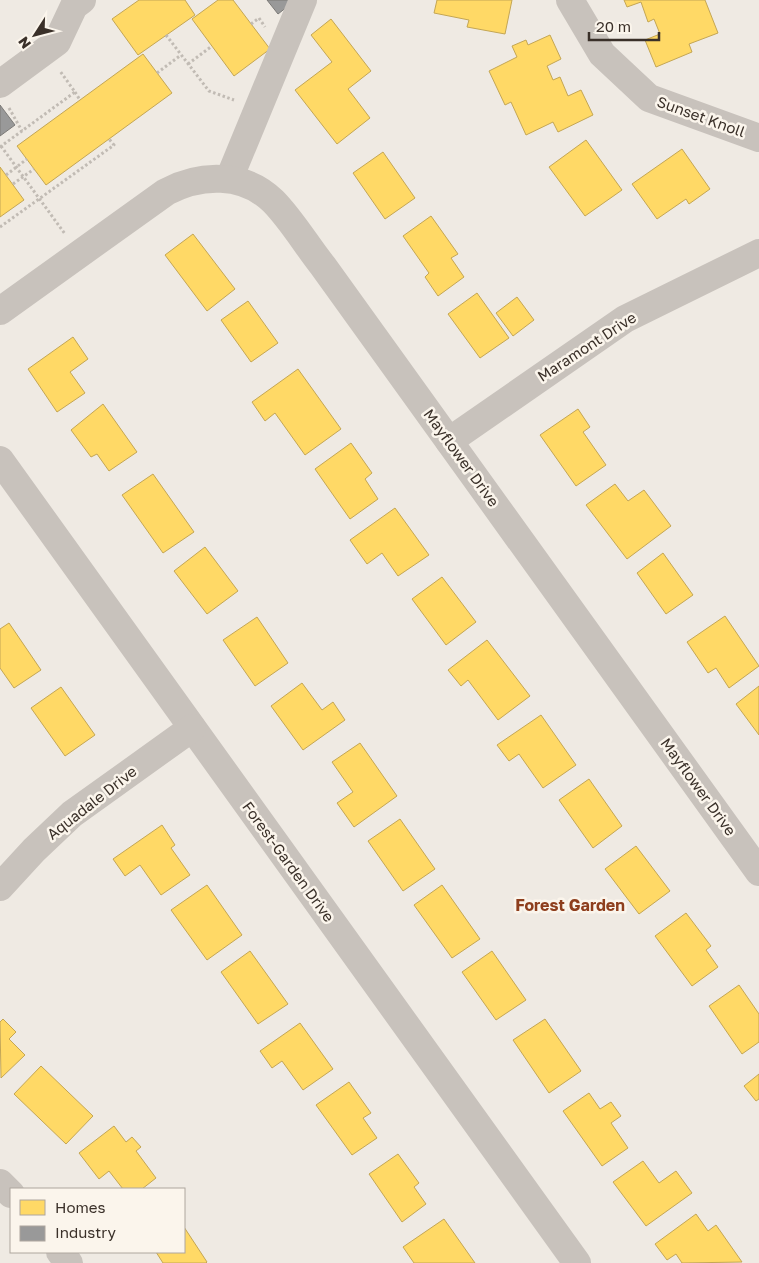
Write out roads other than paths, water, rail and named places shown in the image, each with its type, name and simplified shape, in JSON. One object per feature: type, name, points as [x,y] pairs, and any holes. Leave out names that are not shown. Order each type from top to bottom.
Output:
[{"type":"street","points":[[0,84],[57,42],[74,6],[82,0]]},
{"type":"street","points":[[229,179],[303,0]]},
{"type":"street","name":"Sunset Knoll","points":[[570,0],[602,54],[649,98],[759,138]]},
{"type":"street","name":"Mayflower Drive","points":[[0,312],[103,236],[166,192],[184,183],[200,179],[229,179],[255,188],[273,201],[449,441],[759,872]]},
{"type":"street","name":"Maramont Drive","points":[[449,441],[625,320],[759,253]]},
{"type":"street","name":"Forest-Garden Drive","points":[[0,460],[576,1263]]},
{"type":"street","name":"Aquadale Drive","points":[[0,887],[34,850],[72,814],[192,728]]},
{"type":"street","points":[[0,1182],[10,1193]]},
{"type":"street","points":[[61,1253],[69,1263]]},
{"type":"district","name":"Forest Garden","points":[[570,905]]}]
